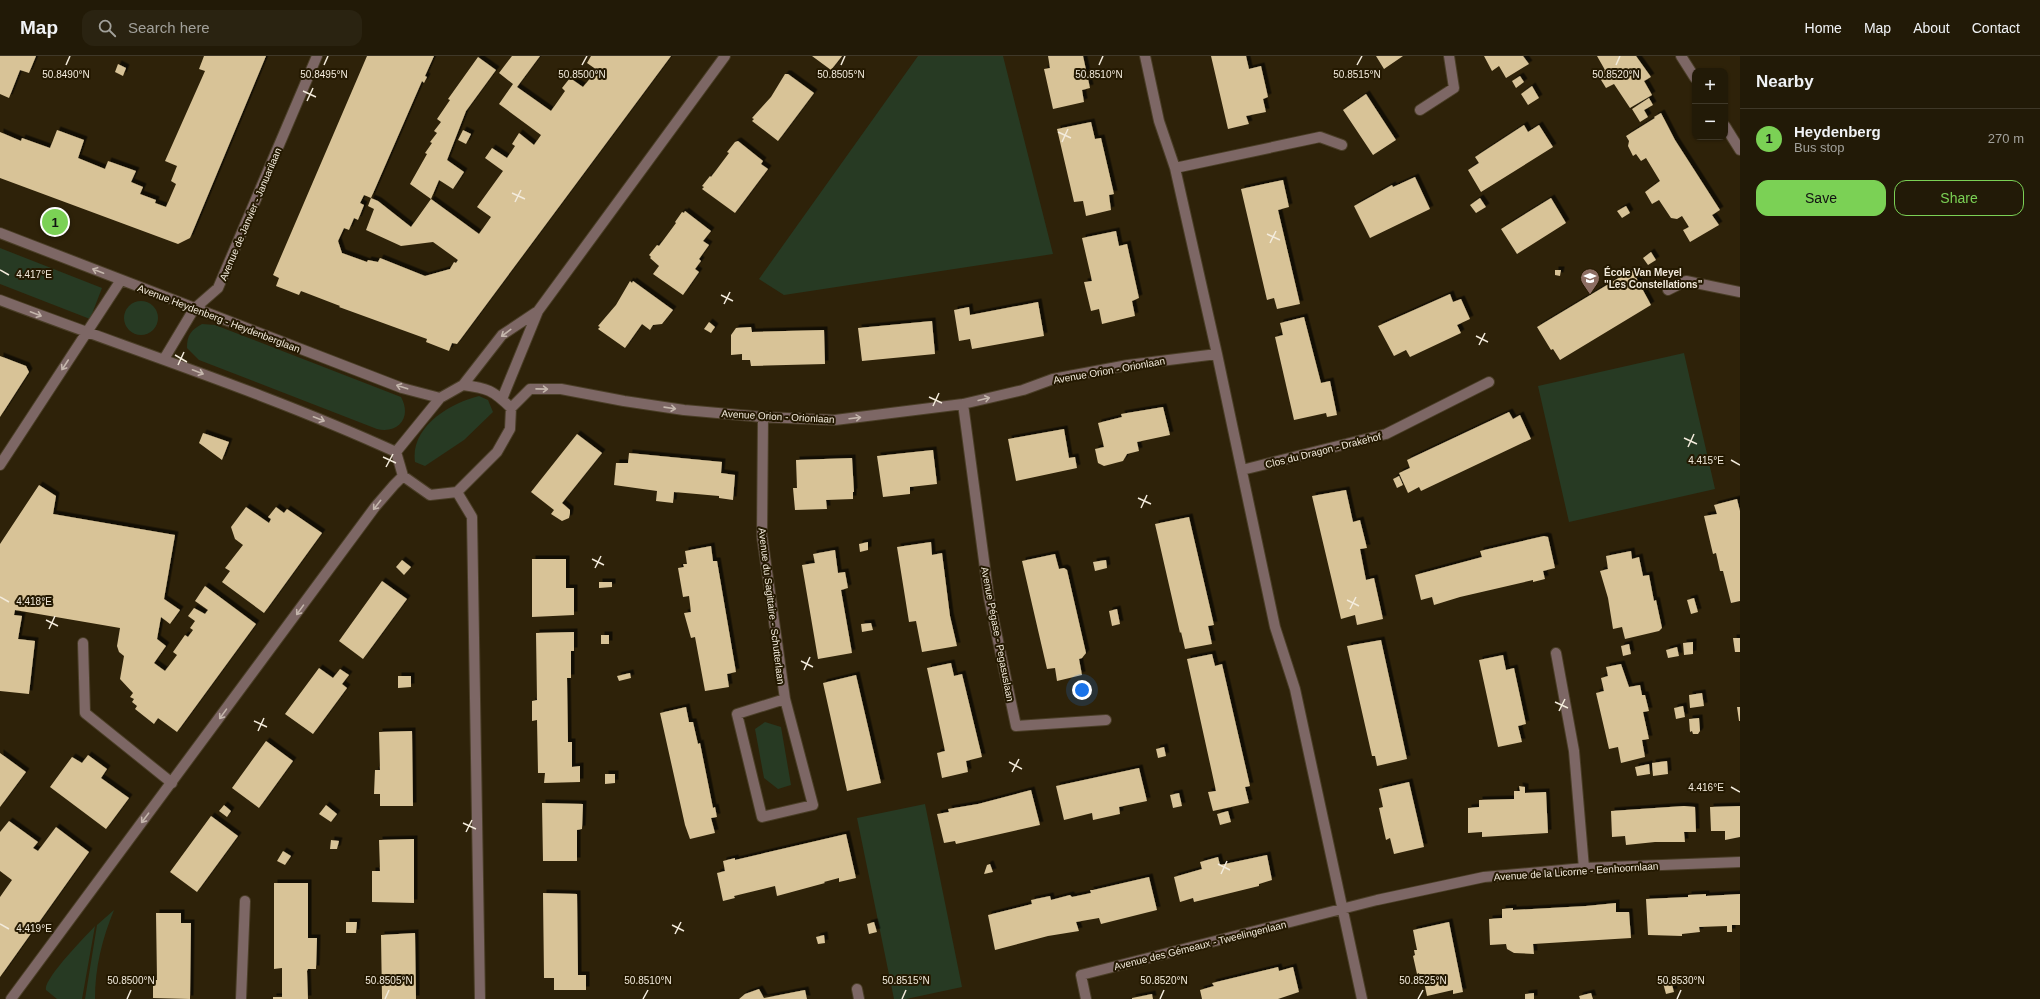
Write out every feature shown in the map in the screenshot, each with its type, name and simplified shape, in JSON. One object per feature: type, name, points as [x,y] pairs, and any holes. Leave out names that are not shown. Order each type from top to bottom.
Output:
[{"type":"street","name":"Avenue de Janvier - Januarilaan","points":[[164,359],[194,310],[218,288],[317,56]]},
{"type":"street","points":[[502,400],[538,311],[725,56]]},
{"type":"street","points":[[1145,56],[1159,121],[1175,168],[1217,354],[1275,626],[1295,688],[1362,999]]},
{"type":"street","points":[[1420,110],[1454,88],[1449,56]]},
{"type":"street","points":[[1681,56],[1692,73]]},
{"type":"street","points":[[1728,131],[1740,150]]},
{"type":"street","points":[[1175,168],[1320,137],[1342,145]]},
{"type":"street","name":"Avenue Heydenberg - Heydenberglaan","points":[[0,233],[194,310],[402,388],[440,398]]},
{"type":"street","points":[[0,465],[121,280]]},
{"type":"street","points":[[1668,290],[1686,281],[1740,292]]},
{"type":"street","points":[[0,300],[87,333],[164,359],[362,436],[396,452],[403,476],[430,495],[456,492],[497,452],[510,429],[510,408],[502,400],[485,388],[463,385]]},
{"type":"street","points":[[396,452],[440,398],[463,385],[502,335],[538,311]]},
{"type":"street","name":"Avenue Orion - Orionlaan","points":[[510,408],[530,389],[561,389],[624,401],[684,410],[763,417],[835,420],[963,404],[1023,390],[1053,379],[1128,365],[1217,354]]},
{"type":"street","name":"Clos du Dragon - Drakehof","points":[[1242,470],[1386,434],[1489,382]]},
{"type":"street","name":"Avenue Pégase - Pegasuslaan","points":[[963,404],[989,598],[1016,726],[1106,720]]},
{"type":"street","name":"Avenue du Sagittaire - Schutterlaan","points":[[763,417],[762,536],[785,700],[813,805],[762,817],[737,714],[785,700]]},
{"type":"street","points":[[15,997],[375,507],[403,476]]},
{"type":"street","points":[[456,492],[472,517],[480,999]]},
{"type":"street","points":[[83,643],[86,713],[172,783]]},
{"type":"street","points":[[1556,653],[1574,751],[1584,868]]},
{"type":"street","name":"Avenue de la Licorne - Eenhoornlaan","points":[[1343,909],[1484,877],[1584,868],[1740,862]]},
{"type":"street","points":[[241,999],[245,901]]},
{"type":"street","name":"Avenue des Gémeaux - Tweelingenlaan","points":[[1086,999],[1081,975],[1343,909]]},
{"type":"green space","points":[[918,56],[1003,56],[1053,254],[784,295],[759,279]]},
{"type":"green space","points":[[0,248],[102,288],[90,319],[0,284]]},
{"type":"green space","points":[[138,301],[144,301],[148,302],[155,308],[158,318],[157,325],[151,332],[144,335],[138,335],[134,334],[127,328],[124,321],[124,315],[125,311],[131,304]]},
{"type":"green space","points":[[202,324],[215,325],[401,397],[404,404],[404,417],[397,426],[392,429],[377,429],[199,360],[187,348],[187,343],[190,333]]},
{"type":"green space","points":[[1684,353],[1715,489],[1569,522],[1538,386]]},
{"type":"green space","points":[[479,396],[488,400],[493,412],[464,440],[425,466],[415,462],[415,449],[419,438],[434,418],[456,404]]},
{"type":"green space","points":[[765,722],[781,727],[791,785],[778,789],[764,778],[755,729]]},
{"type":"green space","points":[[925,804],[962,987],[906,999],[894,999],[857,818]]},
{"type":"green space","points":[[114,910],[100,954],[96,976],[95,999],[85,999],[97,925]]},
{"type":"green space","points":[[95,926],[82,999],[57,999],[46,990],[51,977]]},
{"type":"building","points":[[0,56],[36,56],[29,73],[20,70],[9,98],[0,94]]},
{"type":"building","points":[[204,56],[266,56],[190,238],[178,244],[0,178],[0,132],[21,141],[22,138],[50,148],[57,130],[84,140],[78,158],[105,169],[108,161],[136,171],[131,182],[143,187],[140,194],[156,200],[155,203],[166,207],[176,184],[171,181],[177,166],[165,161],[205,71],[199,69]]},
{"type":"building","points":[[367,56],[434,56],[425,76],[427,77],[424,83],[422,81],[371,198],[378,201],[411,227],[431,199],[479,234],[491,217],[477,207],[503,171],[485,158],[492,148],[507,158],[515,146],[512,144],[519,133],[534,145],[541,135],[499,104],[513,84],[499,73],[512,56],[540,56],[517,87],[551,111],[565,91],[562,88],[570,78],[583,87],[597,70],[587,63],[591,56],[671,56],[457,344],[452,343],[449,351],[426,342],[427,339],[339,307],[340,306],[301,291],[299,295],[276,286],[279,278],[273,275]],"holes":[[[364,195],[371,198],[368,206],[374,209],[366,230],[401,246],[433,242],[458,260],[456,263],[454,262],[450,269],[425,276],[380,258],[378,262],[368,260],[367,262],[342,253],[338,241],[344,228],[349,230],[354,218],[358,220],[364,205],[360,203]]]},
{"type":"building","points":[[812,56],[842,56],[831,70]]},
{"type":"building","points":[[1048,56],[1083,56],[1090,88],[1082,90],[1084,102],[1053,109],[1044,69],[1050,68]]},
{"type":"building","points":[[1211,56],[1246,56],[1249,69],[1261,66],[1268,97],[1263,99],[1266,112],[1246,116],[1249,124],[1228,129]]},
{"type":"building","points":[[1376,56],[1403,56],[1384,69]]},
{"type":"building","points":[[1484,56],[1523,56],[1529,64],[1506,78],[1499,66],[1492,71]]},
{"type":"building","points":[[1597,56],[1636,56],[1651,77],[1644,81],[1652,95],[1630,108],[1614,84],[1606,88],[1598,75],[1605,70]]},
{"type":"building","points":[[478,57],[496,70],[466,111],[447,160],[464,172],[453,189],[439,180],[431,199],[410,184],[427,154],[425,153],[432,143],[430,142],[437,133],[434,131],[441,122],[437,119],[450,100],[448,99]]},
{"type":"building","points":[[118,64],[126,68],[123,76],[115,72]]},
{"type":"building","points":[[785,74],[788,74],[814,93],[778,141],[752,121],[754,119],[752,118],[771,97]]},
{"type":"building","points":[[1520,76],[1524,82],[1516,88],[1512,81]]},
{"type":"building","points":[[1532,86],[1539,98],[1528,105],[1521,94]]},
{"type":"building","points":[[1366,94],[1396,140],[1373,155],[1343,110]]},
{"type":"building","points":[[1649,98],[1653,105],[1644,110],[1648,117],[1640,122],[1632,109]]},
{"type":"building","points":[[1661,113],[1675,140],[1720,210],[1712,215],[1719,225],[1690,242],[1683,230],[1689,227],[1682,216],[1677,219],[1671,218],[1659,200],[1652,204],[1645,192],[1660,181],[1646,158],[1641,161],[1636,154],[1633,156],[1628,146],[1629,141],[1626,136]]},
{"type":"building","points":[[1091,122],[1095,139],[1101,138],[1114,194],[1109,195],[1111,210],[1086,216],[1083,201],[1074,202],[1057,129]]},
{"type":"building","points":[[1524,125],[1528,132],[1539,125],[1553,147],[1481,192],[1468,170],[1479,163],[1475,157]]},
{"type":"building","points":[[463,130],[471,134],[466,144],[458,140]]},
{"type":"building","points":[[738,141],[763,161],[761,164],[768,169],[735,213],[702,189],[704,187],[702,186],[710,176],[711,177],[729,153],[727,152],[735,142]]},
{"type":"building","points":[[1415,177],[1430,209],[1370,238],[1354,206],[1392,185],[1393,187]]},
{"type":"building","points":[[1283,180],[1289,207],[1278,210],[1300,304],[1277,309],[1274,298],[1267,300],[1241,189]]},
{"type":"building","points":[[1480,198],[1486,207],[1476,213],[1470,205]]},
{"type":"building","points":[[1551,198],[1566,223],[1517,254],[1501,229]]},
{"type":"building","points":[[1626,206],[1630,213],[1622,218],[1617,211]]},
{"type":"building","points":[[685,211],[711,231],[703,241],[709,245],[699,259],[701,261],[695,269],[699,272],[683,295],[653,274],[659,266],[650,258],[651,257],[649,255],[657,245],[659,246],[682,212],[684,213]]},
{"type":"building","points":[[1116,231],[1119,246],[1127,244],[1139,298],[1132,301],[1135,316],[1102,324],[1099,309],[1091,311],[1084,282],[1092,281],[1082,238]]},
{"type":"building","points":[[1651,252],[1656,260],[1648,265],[1643,258]]},
{"type":"building","points":[[1555,270],[1561,270],[1560,276],[1555,275]]},
{"type":"building","points":[[1632,270],[1651,305],[1560,360],[1553,349],[1551,350],[1537,327]]},
{"type":"building","points":[[630,281],[632,283],[633,281],[673,310],[662,324],[653,325],[650,330],[642,324],[625,348],[598,329],[600,327],[598,326],[616,305]]},
{"type":"building","points":[[1450,294],[1453,302],[1461,299],[1470,319],[1457,325],[1461,333],[1410,357],[1406,350],[1394,356],[1378,326]]},
{"type":"building","points":[[1038,302],[1044,336],[972,349],[970,339],[959,341],[954,310],[969,307],[970,315]]},
{"type":"building","points":[[1304,317],[1321,383],[1330,381],[1337,415],[1327,417],[1326,413],[1294,420],[1275,337],[1283,335],[1280,323]]},
{"type":"building","points":[[932,321],[935,354],[862,361],[858,328]]},
{"type":"building","points":[[709,322],[715,327],[711,333],[704,329]]},
{"type":"building","points":[[751,327],[752,332],[824,330],[825,364],[751,366],[750,360],[742,360],[742,354],[731,355],[731,335],[736,328]]},
{"type":"building","points":[[0,356],[26,366],[29,372],[0,417]]},
{"type":"building","points":[[1163,407],[1170,435],[1137,442],[1139,451],[1127,454],[1123,461],[1104,466],[1098,463],[1095,449],[1104,447],[1098,423],[1122,417],[1121,414]]},
{"type":"building","points":[[1509,412],[1513,419],[1520,415],[1531,439],[1421,491],[1419,487],[1408,493],[1399,473],[1410,468],[1407,460]]},
{"type":"building","points":[[1064,429],[1069,458],[1075,457],[1077,468],[1016,481],[1008,439]]},
{"type":"building","points":[[203,433],[229,442],[222,460],[199,443]]},
{"type":"building","points":[[577,434],[602,453],[562,503],[570,510],[570,513],[569,518],[562,521],[551,514],[554,510],[531,492]]},
{"type":"building","points":[[933,450],[937,484],[910,487],[910,494],[883,497],[877,456]]},
{"type":"building","points":[[629,453],[722,462],[721,473],[735,475],[733,500],[719,498],[719,496],[674,492],[673,503],[656,501],[657,491],[614,485],[616,463],[628,463]]},
{"type":"building","points":[[852,458],[853,499],[826,500],[827,509],[795,510],[793,488],[797,488],[796,460]]},
{"type":"building","points":[[1399,476],[1403,485],[1397,488],[1393,479]]},
{"type":"building","points":[[39,485],[56,496],[53,514],[175,535],[164,599],[180,610],[170,624],[161,617],[157,639],[166,646],[154,663],[165,671],[177,655],[173,652],[185,635],[188,637],[193,630],[190,628],[195,621],[188,616],[194,608],[205,614],[208,610],[195,601],[205,586],[256,624],[177,732],[158,718],[154,724],[135,709],[137,706],[132,702],[134,699],[130,697],[133,693],[120,679],[124,656],[119,652],[117,646],[120,628],[15,610],[14,615],[22,616],[18,639],[35,641],[29,694],[0,691],[0,544]]},
{"type":"building","points":[[1346,490],[1353,522],[1360,520],[1367,548],[1360,549],[1366,580],[1374,578],[1383,619],[1357,625],[1355,615],[1341,619],[1312,496]]},
{"type":"building","points":[[1737,499],[1740,511],[1740,601],[1731,603],[1723,571],[1720,571],[1716,553],[1713,554],[1704,516],[1717,514],[1714,505]]},
{"type":"building","points":[[246,507],[269,523],[271,519],[268,517],[276,507],[284,513],[287,509],[322,533],[264,613],[222,582],[230,571],[225,568],[243,545],[235,539],[231,527]]},
{"type":"building","points":[[1189,517],[1214,625],[1208,626],[1212,644],[1185,649],[1155,524]]},
{"type":"building","points":[[1544,536],[1548,537],[1555,568],[1543,571],[1545,579],[1533,582],[1533,580],[1460,597],[1434,605],[1432,597],[1421,600],[1415,575],[1482,557],[1480,551]]},
{"type":"building","points":[[868,542],[868,550],[860,552],[859,544]]},
{"type":"building","points":[[931,542],[932,555],[942,553],[950,616],[957,646],[922,652],[916,621],[909,622],[897,547]]},
{"type":"building","points":[[711,546],[713,561],[717,561],[736,672],[727,674],[729,687],[705,691],[695,637],[691,638],[684,613],[691,612],[689,596],[683,597],[678,568],[684,567],[683,564],[687,564],[685,551]]},
{"type":"building","points":[[835,550],[838,573],[845,572],[848,588],[841,590],[852,653],[818,659],[802,565],[815,563],[813,554]]},
{"type":"building","points":[[1631,551],[1632,559],[1639,557],[1643,576],[1649,575],[1654,601],[1656,600],[1662,628],[1659,631],[1625,639],[1622,627],[1613,629],[1608,598],[1600,571],[1608,569],[1606,556]]},
{"type":"building","points":[[1055,554],[1059,569],[1064,568],[1067,570],[1086,653],[1079,659],[1082,675],[1057,681],[1055,668],[1047,669],[1022,561]]},
{"type":"building","points":[[532,559],[566,559],[566,588],[574,588],[574,615],[532,617]]},
{"type":"building","points":[[402,560],[411,567],[404,575],[396,567]]},
{"type":"building","points":[[1106,560],[1107,568],[1095,571],[1093,562]]},
{"type":"building","points":[[382,581],[407,599],[363,659],[339,641]]},
{"type":"building","points":[[599,582],[612,582],[612,587],[599,588]]},
{"type":"building","points":[[1694,598],[1698,612],[1691,614],[1687,600]]},
{"type":"building","points":[[1117,609],[1120,624],[1112,626],[1109,611]]},
{"type":"building","points":[[871,623],[873,630],[862,632],[861,624]]},
{"type":"building","points":[[574,632],[574,651],[571,651],[571,678],[567,678],[568,742],[572,742],[572,767],[580,766],[580,782],[544,783],[545,773],[538,773],[537,720],[532,721],[532,701],[537,700],[536,633]]},
{"type":"building","points":[[601,635],[609,635],[609,644],[601,644]]},
{"type":"building","points":[[1733,638],[1740,638],[1740,652],[1735,652]]},
{"type":"building","points":[[1381,640],[1407,759],[1377,766],[1375,756],[1372,756],[1347,646]]},
{"type":"building","points":[[1693,642],[1693,654],[1684,655],[1683,643]]},
{"type":"building","points":[[1629,644],[1631,654],[1623,656],[1621,646]]},
{"type":"building","points":[[1677,647],[1679,656],[1668,658],[1666,650]]},
{"type":"building","points":[[1212,654],[1215,666],[1222,664],[1250,786],[1245,787],[1249,803],[1213,811],[1208,792],[1216,791],[1187,659]]},
{"type":"building","points":[[1503,655],[1506,670],[1514,668],[1526,724],[1518,726],[1522,742],[1498,747],[1479,660]]},
{"type":"building","points":[[951,663],[954,676],[962,674],[982,757],[966,761],[968,772],[942,778],[937,753],[945,751],[927,668]]},
{"type":"building","points":[[1621,664],[1629,687],[1640,685],[1642,695],[1645,695],[1649,711],[1643,712],[1649,739],[1642,740],[1645,757],[1621,763],[1618,747],[1609,749],[1596,693],[1604,691],[1601,678],[1608,676],[1606,667]]},
{"type":"building","points":[[319,668],[333,678],[340,669],[349,675],[342,684],[347,688],[313,734],[285,714]]},
{"type":"building","points":[[630,673],[631,678],[619,681],[617,676]]},
{"type":"building","points":[[856,675],[881,783],[847,791],[823,683]]},
{"type":"building","points":[[398,676],[411,676],[411,687],[398,688]]},
{"type":"building","points":[[1702,693],[1704,706],[1690,708],[1689,695]]},
{"type":"building","points":[[1683,706],[1685,717],[1676,719],[1674,708]]},
{"type":"building","points":[[686,707],[689,722],[693,722],[698,744],[700,743],[713,808],[715,807],[717,817],[711,818],[715,833],[690,839],[685,825],[660,713]]},
{"type":"building","points":[[1737,707],[1740,707],[1740,721],[1739,721]]},
{"type":"building","points":[[1699,718],[1700,731],[1698,734],[1693,734],[1692,731],[1690,732],[1689,719]]},
{"type":"building","points":[[412,731],[413,806],[380,806],[380,794],[374,794],[375,770],[380,770],[379,732]]},
{"type":"building","points":[[266,741],[293,761],[259,808],[232,788]]},
{"type":"building","points":[[1164,747],[1166,756],[1158,758],[1156,749]]},
{"type":"building","points":[[0,753],[26,772],[0,807]]},
{"type":"building","points":[[88,755],[107,769],[101,778],[129,798],[106,829],[50,787],[72,757],[82,763]]},
{"type":"building","points":[[1667,761],[1668,774],[1653,776],[1652,763]]},
{"type":"building","points":[[1649,764],[1650,774],[1637,776],[1635,767]]},
{"type":"building","points":[[1139,768],[1147,801],[1119,807],[1120,814],[1093,820],[1092,813],[1064,820],[1056,786]]},
{"type":"building","points":[[605,774],[615,774],[615,783],[605,784]]},
{"type":"building","points":[[1409,782],[1424,847],[1394,854],[1390,838],[1386,840],[1379,808],[1383,807],[1379,789]]},
{"type":"building","points":[[1519,786],[1525,787],[1525,793],[1546,792],[1548,833],[1482,837],[1482,832],[1468,833],[1468,808],[1479,807],[1479,800],[1514,799],[1514,791],[1520,791]]},
{"type":"building","points":[[1031,790],[1040,825],[956,844],[955,841],[944,843],[937,814],[949,812],[948,809],[978,804]]},
{"type":"building","points":[[1179,793],[1182,806],[1173,808],[1170,795]]},
{"type":"building","points":[[542,803],[583,804],[582,829],[577,830],[577,861],[543,861]]},
{"type":"building","points":[[224,805],[231,811],[227,817],[219,811]]},
{"type":"building","points":[[326,805],[337,814],[331,822],[319,814]]},
{"type":"building","points":[[1684,806],[1695,807],[1696,832],[1684,832],[1685,842],[1655,842],[1626,845],[1625,836],[1612,837],[1611,811]]},
{"type":"building","points":[[1740,806],[1740,837],[1725,840],[1725,831],[1711,831],[1710,807]]},
{"type":"building","points":[[1228,811],[1231,822],[1220,825],[1217,814]]},
{"type":"building","points":[[211,816],[238,836],[197,892],[170,872]]},
{"type":"building","points":[[9,821],[38,842],[33,848],[38,851],[56,827],[89,852],[0,977],[0,897],[12,880],[0,871],[0,832]]},
{"type":"building","points":[[846,834],[856,878],[839,882],[839,878],[777,896],[775,886],[734,896],[735,898],[723,901],[717,873],[725,871],[723,861],[735,858],[735,860]]},
{"type":"building","points":[[414,839],[414,903],[372,902],[372,871],[380,871],[379,840]]},
{"type":"building","points":[[331,840],[339,841],[337,849],[330,849]]},
{"type":"building","points":[[283,851],[291,856],[285,865],[277,861]]},
{"type":"building","points":[[1267,855],[1272,880],[1259,884],[1259,886],[1194,902],[1193,898],[1180,902],[1174,877],[1202,869],[1200,862],[1218,857],[1220,865]]},
{"type":"building","points":[[990,864],[993,872],[984,874],[987,865]]},
{"type":"building","points":[[1149,877],[1157,910],[1101,924],[1099,918],[1076,922],[1079,931],[1048,936],[995,950],[988,915],[1032,904],[1031,900],[1050,896],[1051,900],[1070,895],[1072,897],[1091,893],[1090,890]]},
{"type":"building","points":[[274,883],[308,883],[308,938],[317,938],[316,969],[308,969],[307,971],[308,999],[273,999],[273,997],[282,997],[282,968],[274,969]]},
{"type":"building","points":[[543,893],[577,894],[578,975],[586,975],[586,990],[554,990],[554,978],[544,978]]},
{"type":"building","points":[[1706,894],[1706,896],[1740,894],[1740,925],[1732,925],[1732,932],[1727,932],[1727,926],[1699,927],[1700,932],[1682,934],[1682,936],[1648,935],[1646,899],[1688,897],[1688,895]]},
{"type":"building","points":[[1616,903],[1616,912],[1629,912],[1631,938],[1533,944],[1534,954],[1514,953],[1507,949],[1506,944],[1490,945],[1489,919],[1502,918],[1502,909],[1513,908],[1513,910]]},
{"type":"building","points":[[156,913],[181,913],[181,923],[191,923],[190,999],[153,998],[153,980],[157,980]]},
{"type":"building","points":[[346,922],[357,922],[356,933],[346,933]]},
{"type":"building","points":[[874,922],[877,932],[869,934],[867,924]]},
{"type":"building","points":[[1449,922],[1463,992],[1453,994],[1453,990],[1427,996],[1423,977],[1420,978],[1419,973],[1417,974],[1413,956],[1415,955],[1414,950],[1417,950],[1413,930]]},
{"type":"building","points":[[415,933],[416,999],[382,999],[381,935]]},
{"type":"building","points":[[824,935],[825,943],[818,944],[816,937]]},
{"type":"building","points":[[1278,967],[1279,971],[1293,967],[1299,992],[1278,999],[1202,999],[1200,990],[1214,986],[1212,983]]},
{"type":"building","points":[[1671,981],[1674,992],[1666,994],[1663,983]]},
{"type":"building","points":[[759,989],[764,998],[805,990],[807,999],[739,999],[745,994]]},
{"type":"building","points":[[1534,993],[1534,999],[1525,999],[1525,994]]},
{"type":"building","points":[[1591,993],[1593,999],[1580,999],[1579,996]]},
{"type":"building","points":[[1152,994],[1153,999],[1132,999],[1132,998]]},
{"type":"place","name":"Heydenberg","points":[[55,222]]},
{"type":"place","name":"École Van Meyel \"Les Constellations\"","points":[[1590,295]]}]
